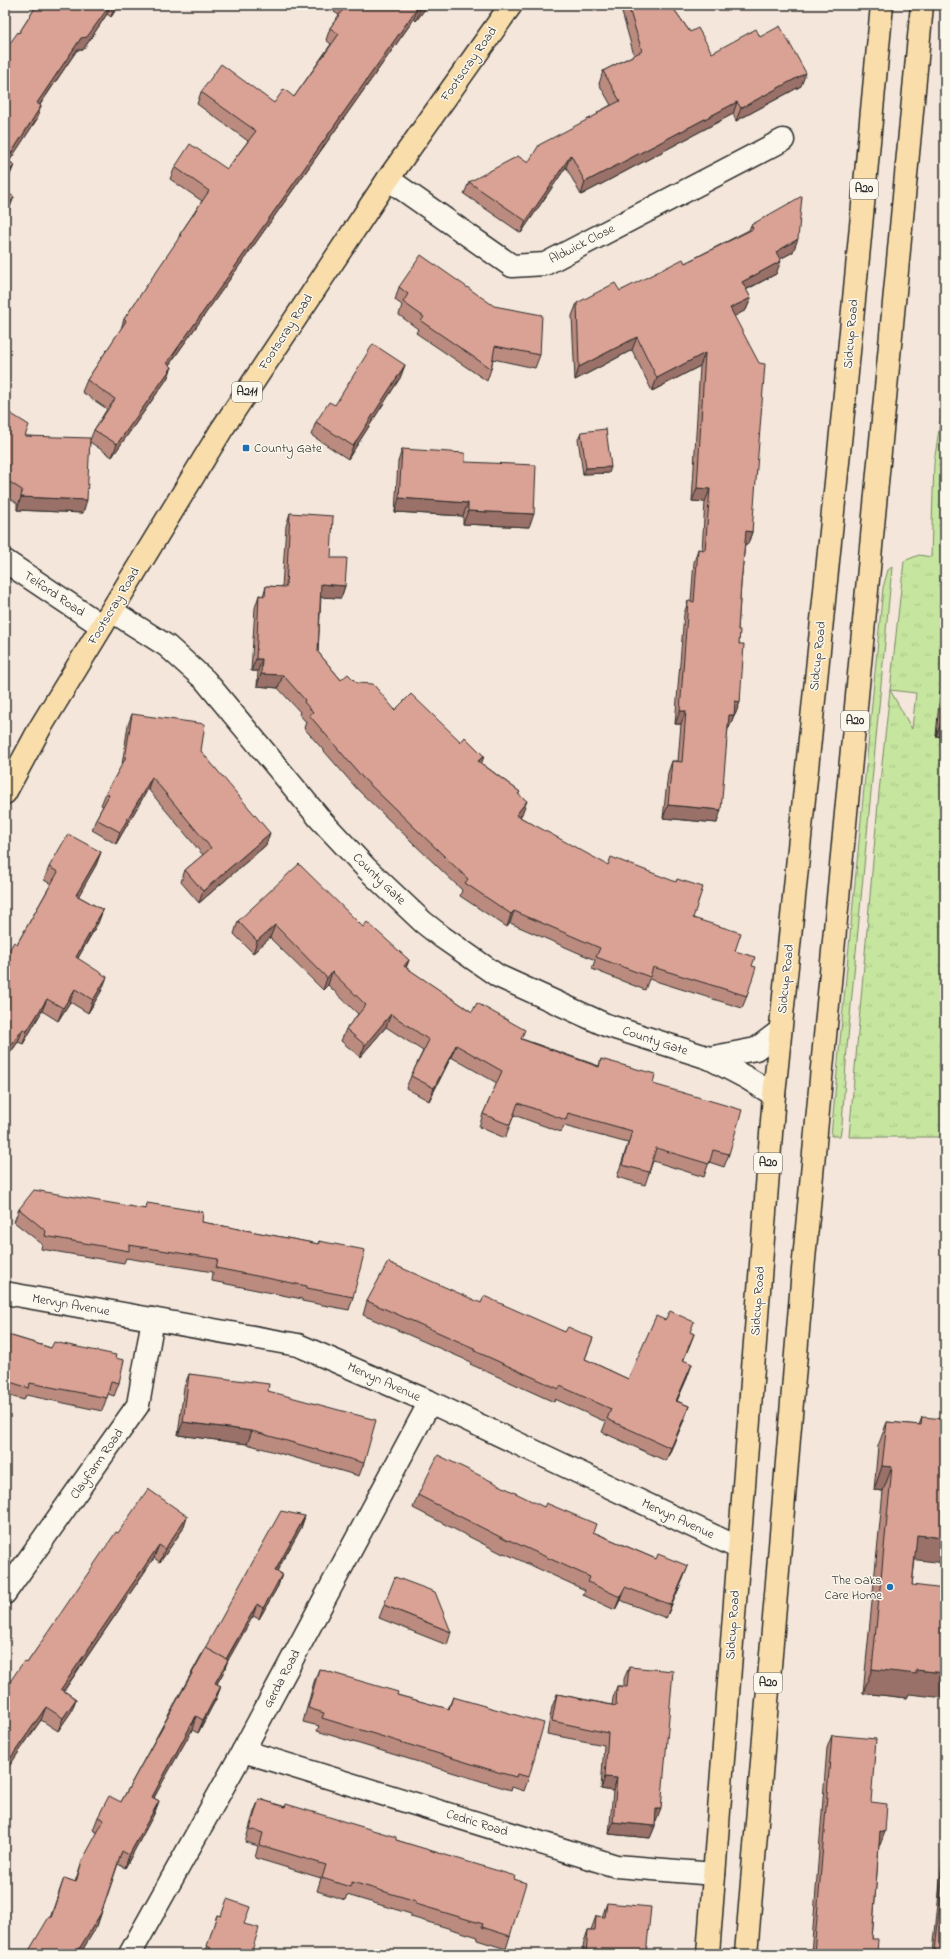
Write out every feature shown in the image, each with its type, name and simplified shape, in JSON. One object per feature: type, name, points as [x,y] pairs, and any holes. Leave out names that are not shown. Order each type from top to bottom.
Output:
[{"type":"main road","name":"Footscray Road","points":[[5,793],[40,728],[222,430],[388,179],[511,5]]},
{"type":"main road","name":"Sidcup Road","points":[[708,1954],[774,1095],[847,373],[882,5]]},
{"type":"main road","name":"A20","points":[[746,1954],[803,1270],[922,5]]},
{"type":"street","name":"Aldwick Close","points":[[388,179],[512,266],[545,264],[783,140]]},
{"type":"street","name":"Telford Road","points":[[5,561],[107,619]]},
{"type":"street","name":"County Gate","points":[[107,619],[167,646],[204,680],[299,796],[320,819],[366,868],[422,922],[442,937],[498,976],[606,1025],[709,1058],[747,1078],[774,1095]]},
{"type":"street","name":"County Gate","points":[[709,1058],[756,1049],[780,1031]]},
{"type":"street","name":"Mervyn Avenue","points":[[5,1293],[298,1345],[430,1402],[739,1548]]},
{"type":"street","name":"Clayfarm Road","points":[[5,1594],[138,1405],[154,1319]]},
{"type":"street","name":"Gerda Road","points":[[130,1954],[243,1751],[430,1402]]},
{"type":"street","name":"Cedric Road","points":[[243,1751],[616,1866],[714,1874]]},
{"type":"green space","points":[[945,389],[945,1137],[849,1137],[879,792],[890,690],[904,561],[919,555],[931,557],[934,463]],"holes":[[[890,690],[916,693],[912,729]]]},
{"type":"green space","points":[[892,567],[847,1048],[842,1125],[840,1136],[831,1136],[883,588],[888,570]]},
{"type":"building","points":[[37,5],[110,5],[87,37],[81,38],[37,103],[41,106],[7,160],[14,165],[5,178],[5,50],[18,32],[19,33]]},
{"type":"building","points":[[346,5],[423,5],[420,8],[418,7],[167,363],[172,367],[117,444],[94,430],[115,399],[87,380],[126,321],[124,319],[209,191],[175,167],[190,144],[227,169],[256,131],[201,92],[221,64],[274,103],[284,89],[294,97],[339,34],[330,28]]},
{"type":"building","points":[[628,5],[671,5],[690,32],[698,28],[712,53],[756,29],[760,37],[780,26],[806,73],[741,108],[737,102],[585,182],[571,155],[526,221],[469,182],[518,156],[528,163],[539,145],[620,101],[603,71],[642,51]]},
{"type":"building","points":[[5,191],[14,197],[5,211]]},
{"type":"building","points":[[802,196],[798,239],[776,252],[781,261],[742,282],[751,298],[730,308],[759,363],[765,364],[752,532],[746,531],[741,584],[738,630],[740,630],[739,644],[744,644],[740,702],[735,701],[734,715],[729,715],[721,810],[668,805],[672,761],[682,762],[686,711],[680,711],[688,601],[694,602],[698,549],[705,550],[710,489],[697,488],[705,353],[657,378],[637,337],[579,367],[577,303],[615,283],[620,291],[683,259],[685,263],[753,229],[751,225]]},
{"type":"building","points":[[421,255],[494,306],[542,315],[540,355],[495,346],[491,369],[421,321],[424,317],[403,302],[408,294],[399,287]]},
{"type":"building","points":[[373,344],[405,365],[353,446],[316,422],[329,402],[335,405]]},
{"type":"building","points":[[5,410],[29,425],[25,436],[90,438],[87,500],[21,497],[22,490],[5,479]]},
{"type":"building","points":[[606,429],[611,467],[586,468],[581,432]]},
{"type":"building","points":[[402,449],[465,453],[465,462],[536,465],[534,514],[468,511],[468,503],[399,498]]},
{"type":"building","points":[[290,513],[333,516],[331,558],[347,558],[345,586],[321,584],[318,652],[341,680],[348,674],[357,683],[373,684],[395,710],[411,694],[461,742],[465,737],[484,756],[478,761],[520,792],[518,794],[527,801],[516,815],[608,865],[611,857],[676,882],[677,879],[703,887],[693,918],[741,933],[735,951],[755,957],[752,966],[756,967],[747,996],[653,967],[650,977],[596,957],[600,948],[514,911],[511,914],[465,883],[468,879],[363,778],[309,715],[313,712],[304,702],[305,700],[283,675],[261,674],[262,659],[256,659],[259,595],[265,596],[266,586],[286,587]]},
{"type":"building","points":[[945,696],[945,718],[943,718]]},
{"type":"building","points":[[132,714],[205,724],[201,751],[270,833],[203,891],[185,870],[211,848],[152,777],[120,832],[96,819],[109,795],[106,793],[125,759]]},
{"type":"building","points":[[68,834],[101,852],[76,895],[103,910],[76,957],[107,977],[93,1000],[75,989],[63,1008],[47,999],[27,1031],[23,1029],[5,1053],[5,957],[14,942],[17,944],[58,872],[49,867]]},
{"type":"building","points":[[299,864],[363,927],[367,922],[409,960],[404,966],[472,1012],[477,1003],[525,1030],[521,1039],[599,1067],[601,1059],[655,1074],[653,1084],[742,1110],[729,1154],[713,1150],[709,1164],[656,1148],[649,1172],[622,1165],[632,1131],[568,1113],[566,1120],[518,1103],[510,1125],[483,1114],[502,1071],[456,1045],[434,1088],[411,1076],[429,1040],[391,1014],[365,1045],[346,1029],[366,1005],[332,972],[327,978],[275,925],[257,941],[238,921]]},
{"type":"building","points":[[34,1190],[146,1209],[147,1203],[203,1212],[202,1222],[319,1244],[319,1241],[365,1250],[353,1297],[307,1288],[307,1286],[216,1268],[218,1259],[129,1245],[129,1251],[45,1236],[46,1231],[19,1209]]},
{"type":"building","points":[[388,1262],[481,1303],[484,1296],[565,1332],[568,1327],[593,1338],[585,1359],[628,1379],[656,1316],[665,1320],[670,1311],[694,1322],[690,1332],[694,1334],[683,1360],[692,1364],[676,1401],[689,1406],[671,1448],[607,1419],[611,1409],[560,1386],[559,1389],[475,1351],[476,1349],[367,1301]]},
{"type":"building","points":[[5,1334],[51,1348],[54,1342],[116,1355],[115,1358],[124,1360],[119,1383],[111,1381],[107,1398],[30,1383],[29,1388],[10,1382],[5,1396]]},
{"type":"building","points":[[189,1374],[269,1384],[268,1391],[376,1420],[364,1463],[252,1431],[183,1422]]},
{"type":"building","name":"The Oaks Care Home","points":[[922,1417],[945,1419],[945,1538],[917,1535],[912,1585],[945,1589],[945,1673],[916,1670],[916,1674],[872,1669],[892,1467],[882,1466],[887,1422],[921,1425]]},
{"type":"building","points":[[438,1455],[544,1507],[546,1503],[596,1524],[593,1532],[656,1559],[658,1554],[688,1566],[671,1605],[625,1587],[620,1597],[588,1582],[590,1577],[509,1540],[508,1541],[418,1495]]},
{"type":"building","points":[[148,1489],[187,1516],[165,1549],[159,1545],[61,1689],[76,1699],[63,1718],[46,1707],[5,1766],[5,1689],[24,1661],[27,1663],[116,1532],[118,1533]]},
{"type":"building","points":[[281,1511],[305,1516],[275,1571],[282,1574],[273,1591],[263,1608],[257,1604],[226,1659],[205,1648]]},
{"type":"building","points":[[395,1577],[435,1592],[451,1632],[384,1605]]},
{"type":"building","points":[[206,1648],[228,1660],[215,1683],[221,1686],[203,1720],[196,1716],[152,1797],[159,1801],[129,1855],[122,1851],[101,1913],[76,1954],[27,1954],[49,1917],[51,1918],[64,1878],[76,1882],[82,1861],[104,1820],[98,1817],[109,1796],[121,1802]]},
{"type":"building","points":[[629,1667],[673,1671],[661,1809],[656,1809],[655,1826],[613,1822],[617,1778],[605,1777],[608,1733],[552,1721],[557,1694],[616,1706],[617,1686],[627,1687]]},
{"type":"building","points":[[319,1669],[398,1692],[397,1695],[449,1709],[453,1697],[544,1723],[529,1777],[517,1774],[516,1777],[498,1772],[322,1718],[324,1713],[308,1708]]},
{"type":"building","points":[[832,1735],[876,1739],[871,1802],[887,1804],[885,1832],[880,1831],[872,1939],[878,1939],[877,1954],[814,1954]]},
{"type":"building","points":[[259,1799],[285,1807],[286,1804],[396,1837],[396,1840],[515,1876],[514,1879],[526,1883],[510,1936],[482,1927],[483,1924],[416,1904],[416,1901],[352,1882],[350,1887],[322,1878],[326,1865],[260,1845],[263,1833],[250,1829]]},
{"type":"building","points":[[945,1850],[945,1954],[925,1954],[925,1952],[935,1953]]},
{"type":"building","points":[[227,1899],[250,1907],[244,1924],[259,1928],[251,1954],[209,1954],[211,1948],[207,1946],[217,1915],[221,1916]]},
{"type":"building","points":[[607,1903],[651,1907],[646,1954],[586,1954],[588,1930],[595,1930],[596,1916],[605,1917]]},
{"type":"place","name":"County Gate","points":[[246,448]]},
{"type":"place","name":"The Oaks Care Home","points":[[890,1587]]}]
